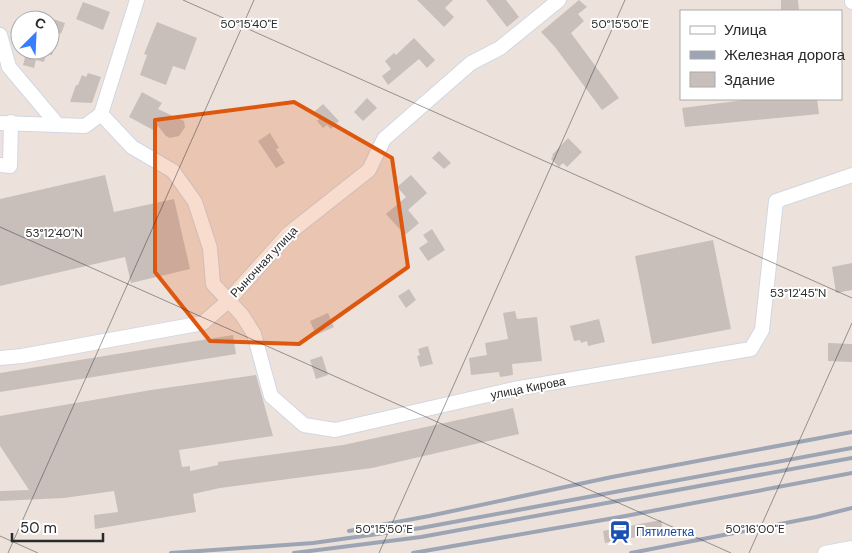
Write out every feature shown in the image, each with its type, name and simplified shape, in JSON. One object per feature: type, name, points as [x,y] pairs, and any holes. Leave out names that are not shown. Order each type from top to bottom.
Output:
[{"type":"street","points":[[0,165],[10,166],[6,122],[85,126],[101,114],[137,0]]},
{"type":"street","name":"Рыночная улица","points":[[0,358],[22,356],[203,323],[228,301],[288,234],[369,170],[384,139],[471,63],[500,48],[559,0]]},
{"type":"street","points":[[0,35],[9,66],[57,124]]},
{"type":"street","points":[[101,114],[132,147],[173,171],[195,202],[210,248],[213,284],[228,301]]},
{"type":"street","name":"улица Кирова","points":[[228,301],[242,315],[254,334],[270,396],[304,425],[335,430],[514,389],[751,349],[762,330],[776,201],[852,175]]},
{"type":"street","points":[[824,553],[852,548]]},
{"type":"highlighted area","points":[[294,102],[392,158],[408,267],[299,344],[210,341],[155,272],[155,120]]},
{"type":"building","points":[[417,0],[453,0],[445,8],[454,17],[444,27]]},
{"type":"building","points":[[486,0],[506,0],[519,17],[507,27]]},
{"type":"building","points":[[579,0],[587,7],[578,14],[584,21],[571,33],[619,98],[602,110],[555,47],[541,32]]},
{"type":"building","points":[[781,0],[798,0],[799,10],[781,10]]},
{"type":"building","points":[[83,2],[110,12],[103,30],[76,19]]},
{"type":"building","points":[[60,21],[65,23],[60,34]]},
{"type":"building","points":[[157,22],[197,38],[185,70],[173,66],[166,85],[140,75],[147,55],[144,54]]},
{"type":"building","points":[[414,38],[435,60],[427,68],[419,59],[388,85],[382,76],[391,69],[385,61],[394,53],[396,55]]},
{"type":"building","points":[[24,60],[36,60],[34,68],[23,65]]},
{"type":"building","points":[[88,73],[101,77],[92,103],[70,102],[82,75],[86,77]]},
{"type":"building","points":[[142,92],[162,103],[158,109],[184,121],[185,127],[179,136],[170,138],[158,126],[155,131],[129,117]]},
{"type":"building","points":[[367,98],[377,108],[363,121],[354,112]]},
{"type":"building","points":[[744,100],[817,100],[819,114],[685,127],[682,108]]},
{"type":"building","points":[[323,104],[339,121],[331,129],[327,125],[323,128],[317,121],[319,119],[314,112]]},
{"type":"building","points":[[270,133],[279,148],[276,149],[285,163],[276,168],[258,141]]},
{"type":"building","points":[[568,138],[582,152],[567,167],[563,163],[559,167],[551,159],[552,155]]},
{"type":"building","points":[[439,151],[451,163],[444,169],[432,158]]},
{"type":"building","points":[[105,175],[114,212],[174,199],[190,269],[131,283],[125,257],[0,286],[0,199]]},
{"type":"building","points":[[411,175],[427,193],[408,210],[419,223],[405,235],[386,214],[406,197],[397,187]]},
{"type":"building","points":[[432,229],[445,250],[428,261],[419,248],[428,242],[423,235]]},
{"type":"building","points":[[713,240],[731,329],[652,344],[635,256]]},
{"type":"building","points":[[852,263],[852,290],[836,293],[832,267]]},
{"type":"building","points":[[409,289],[416,300],[406,308],[398,296]]},
{"type":"building","points":[[515,311],[517,319],[537,317],[542,361],[512,364],[513,375],[500,377],[499,372],[471,375],[469,358],[487,355],[485,343],[508,339],[503,313]]},
{"type":"building","points":[[328,313],[334,327],[316,335],[310,321]]},
{"type":"building","points":[[599,319],[605,342],[588,346],[587,341],[581,343],[580,340],[574,341],[570,326]]},
{"type":"building","points":[[233,335],[236,354],[0,392],[0,373]]},
{"type":"building","points":[[828,343],[852,344],[852,362],[828,361]]},
{"type":"building","points":[[428,346],[433,364],[420,367],[417,356],[420,355],[418,349]]},
{"type":"building","points":[[322,356],[328,375],[316,379],[310,360]]},
{"type":"building","points":[[256,375],[273,436],[179,450],[182,467],[190,466],[190,471],[218,465],[218,462],[343,445],[513,408],[519,434],[372,468],[220,488],[193,494],[196,512],[95,529],[94,515],[118,512],[114,491],[64,498],[0,501],[0,491],[29,490],[0,446],[0,416],[151,390]]},
{"type":"building","points":[[661,520],[663,532],[605,543],[603,531]]},
{"type":"railway","points":[[349,531],[612,477],[852,432]]},
{"type":"railway","points":[[171,553],[313,543],[421,528],[852,448]]},
{"type":"railway","points":[[294,553],[421,537],[852,458]]},
{"type":"railway","points":[[413,553],[620,517],[852,473]]},
{"type":"railway","points":[[631,553],[816,517],[852,508]]},
{"type":"place","name":"Пятилетка","points":[[620,532]]}]
